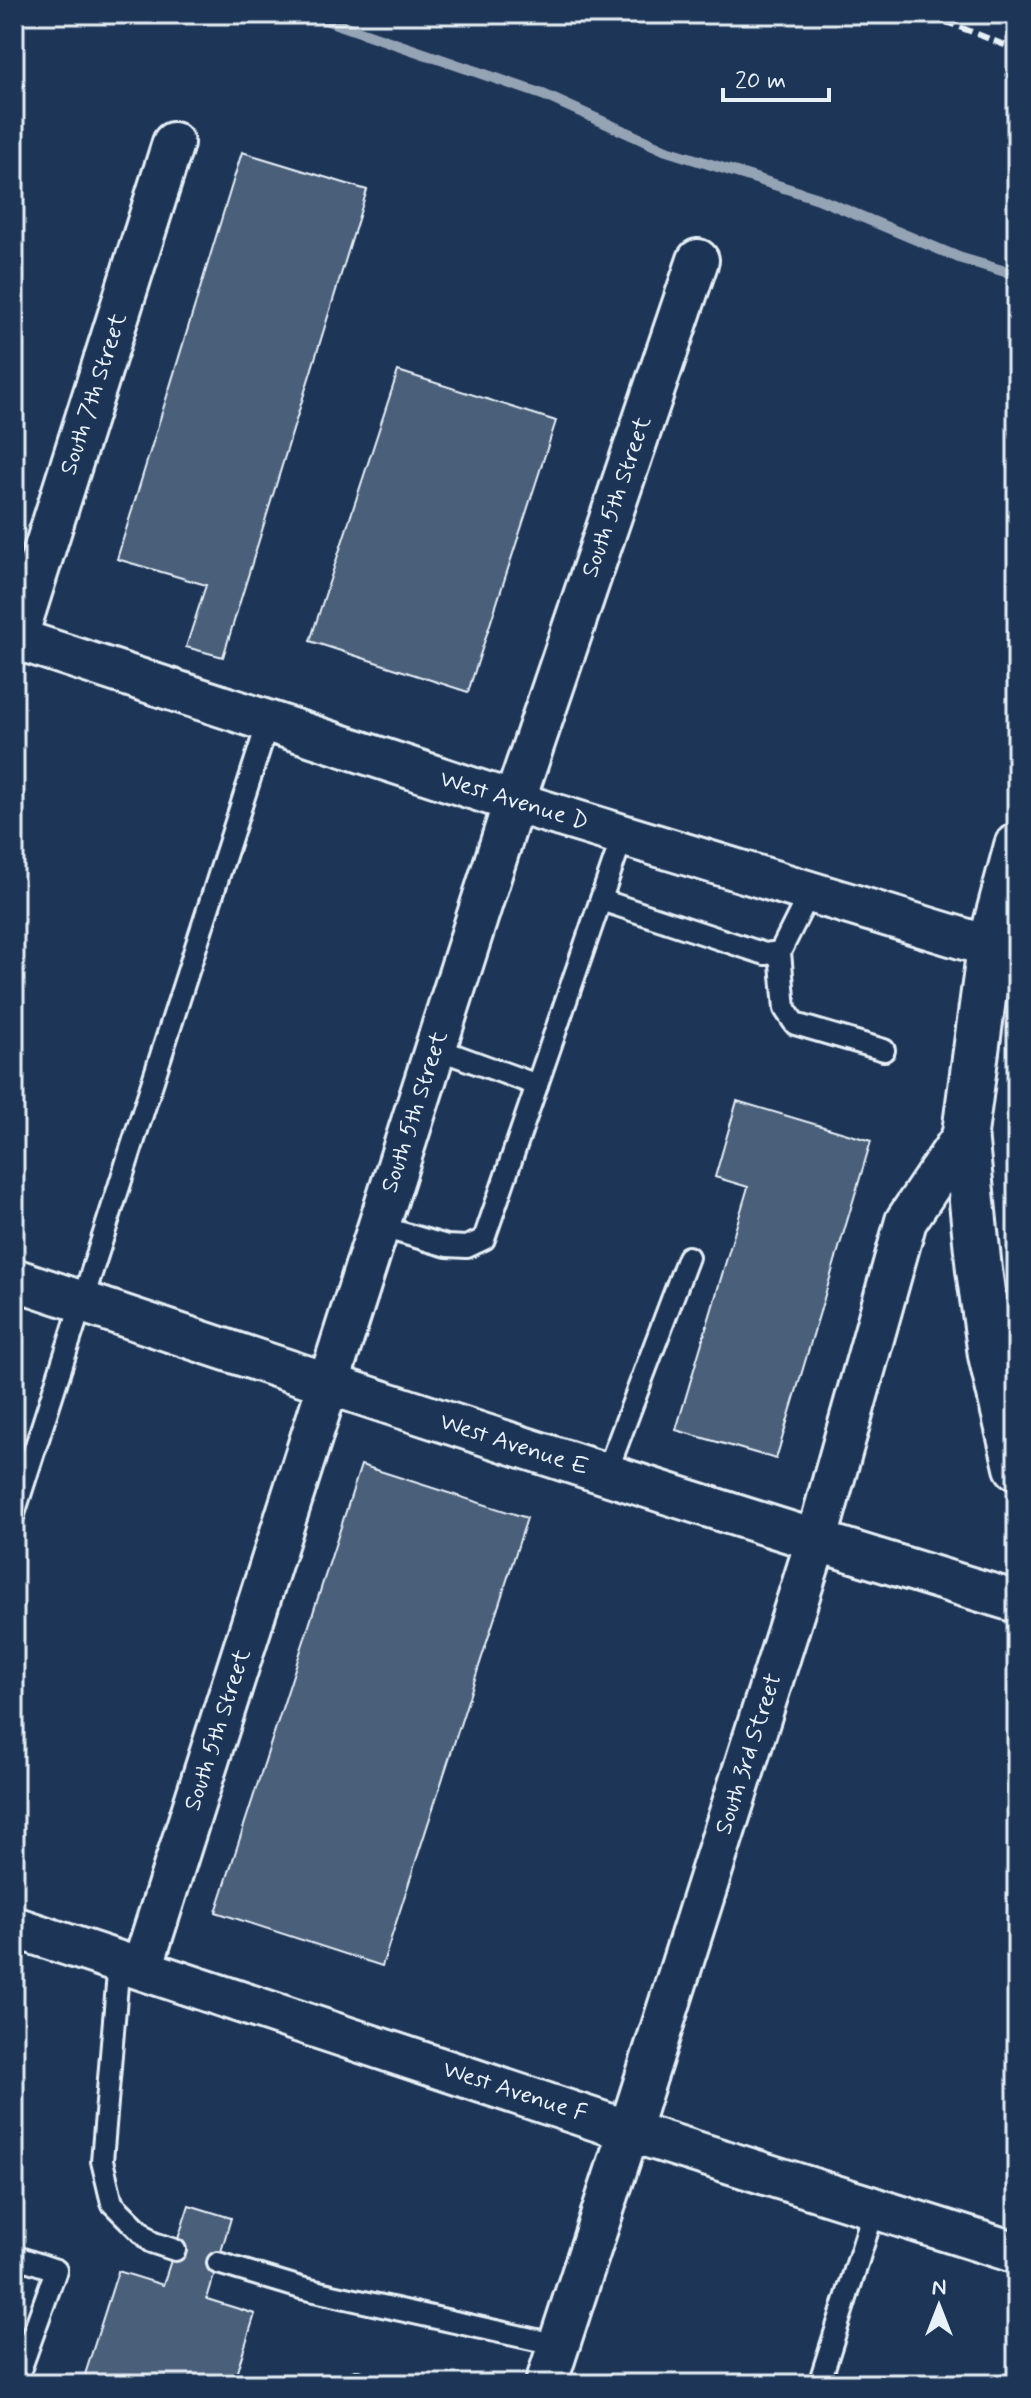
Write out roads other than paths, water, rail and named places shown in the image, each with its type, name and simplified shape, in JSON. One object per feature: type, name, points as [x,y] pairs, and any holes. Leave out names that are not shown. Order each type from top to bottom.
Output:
[{"type":"main road","name":"South 3rd Street","points":[[1017,846],[1004,951],[965,1133],[991,1355],[1017,1467]]},
{"type":"street","name":"South 7th Street","points":[[15,641],[173,143]]},
{"type":"street","name":"South 5th Street","points":[[131,1964],[328,1385],[514,802],[698,260]]},
{"type":"street","name":"West Avenue D","points":[[15,641],[514,802],[1004,951]]},
{"type":"street","name":"South 3rd Street","points":[[546,2384],[816,1542],[906,1221],[965,1133]]},
{"type":"street","name":"West Avenue E","points":[[14,1279],[328,1385],[816,1542],[1017,1602]]},
{"type":"street","name":"West Avenue F","points":[[14,1927],[629,2131],[1017,2253]]},
{"type":"lane","points":[[14,1514],[268,722]]},
{"type":"lane","points":[[378,1226],[447,1246],[467,1247],[484,1239],[623,835]]},
{"type":"lane","points":[[810,892],[780,952],[785,1009],[795,1024],[884,1050]]},
{"type":"lane","points":[[601,900],[765,954],[780,952]]},
{"type":"lane","points":[[435,1048],[537,1085]]},
{"type":"lane","points":[[606,1474],[688,1257]]},
{"type":"lane","points":[[131,1964],[102,2161],[112,2203],[151,2242],[175,2250]]},
{"type":"lane","points":[[819,2384],[875,2207]]},
{"type":"lane","points":[[14,2256],[56,2270],[15,2384]]},
{"type":"lane","points":[[218,2263],[301,2288],[559,2345]]},
{"type":"waterway","points":[[309,14],[544,95],[665,150],[817,198],[960,258],[1017,275]]},
{"type":"railway","points":[[927,14],[1017,50]]}]
